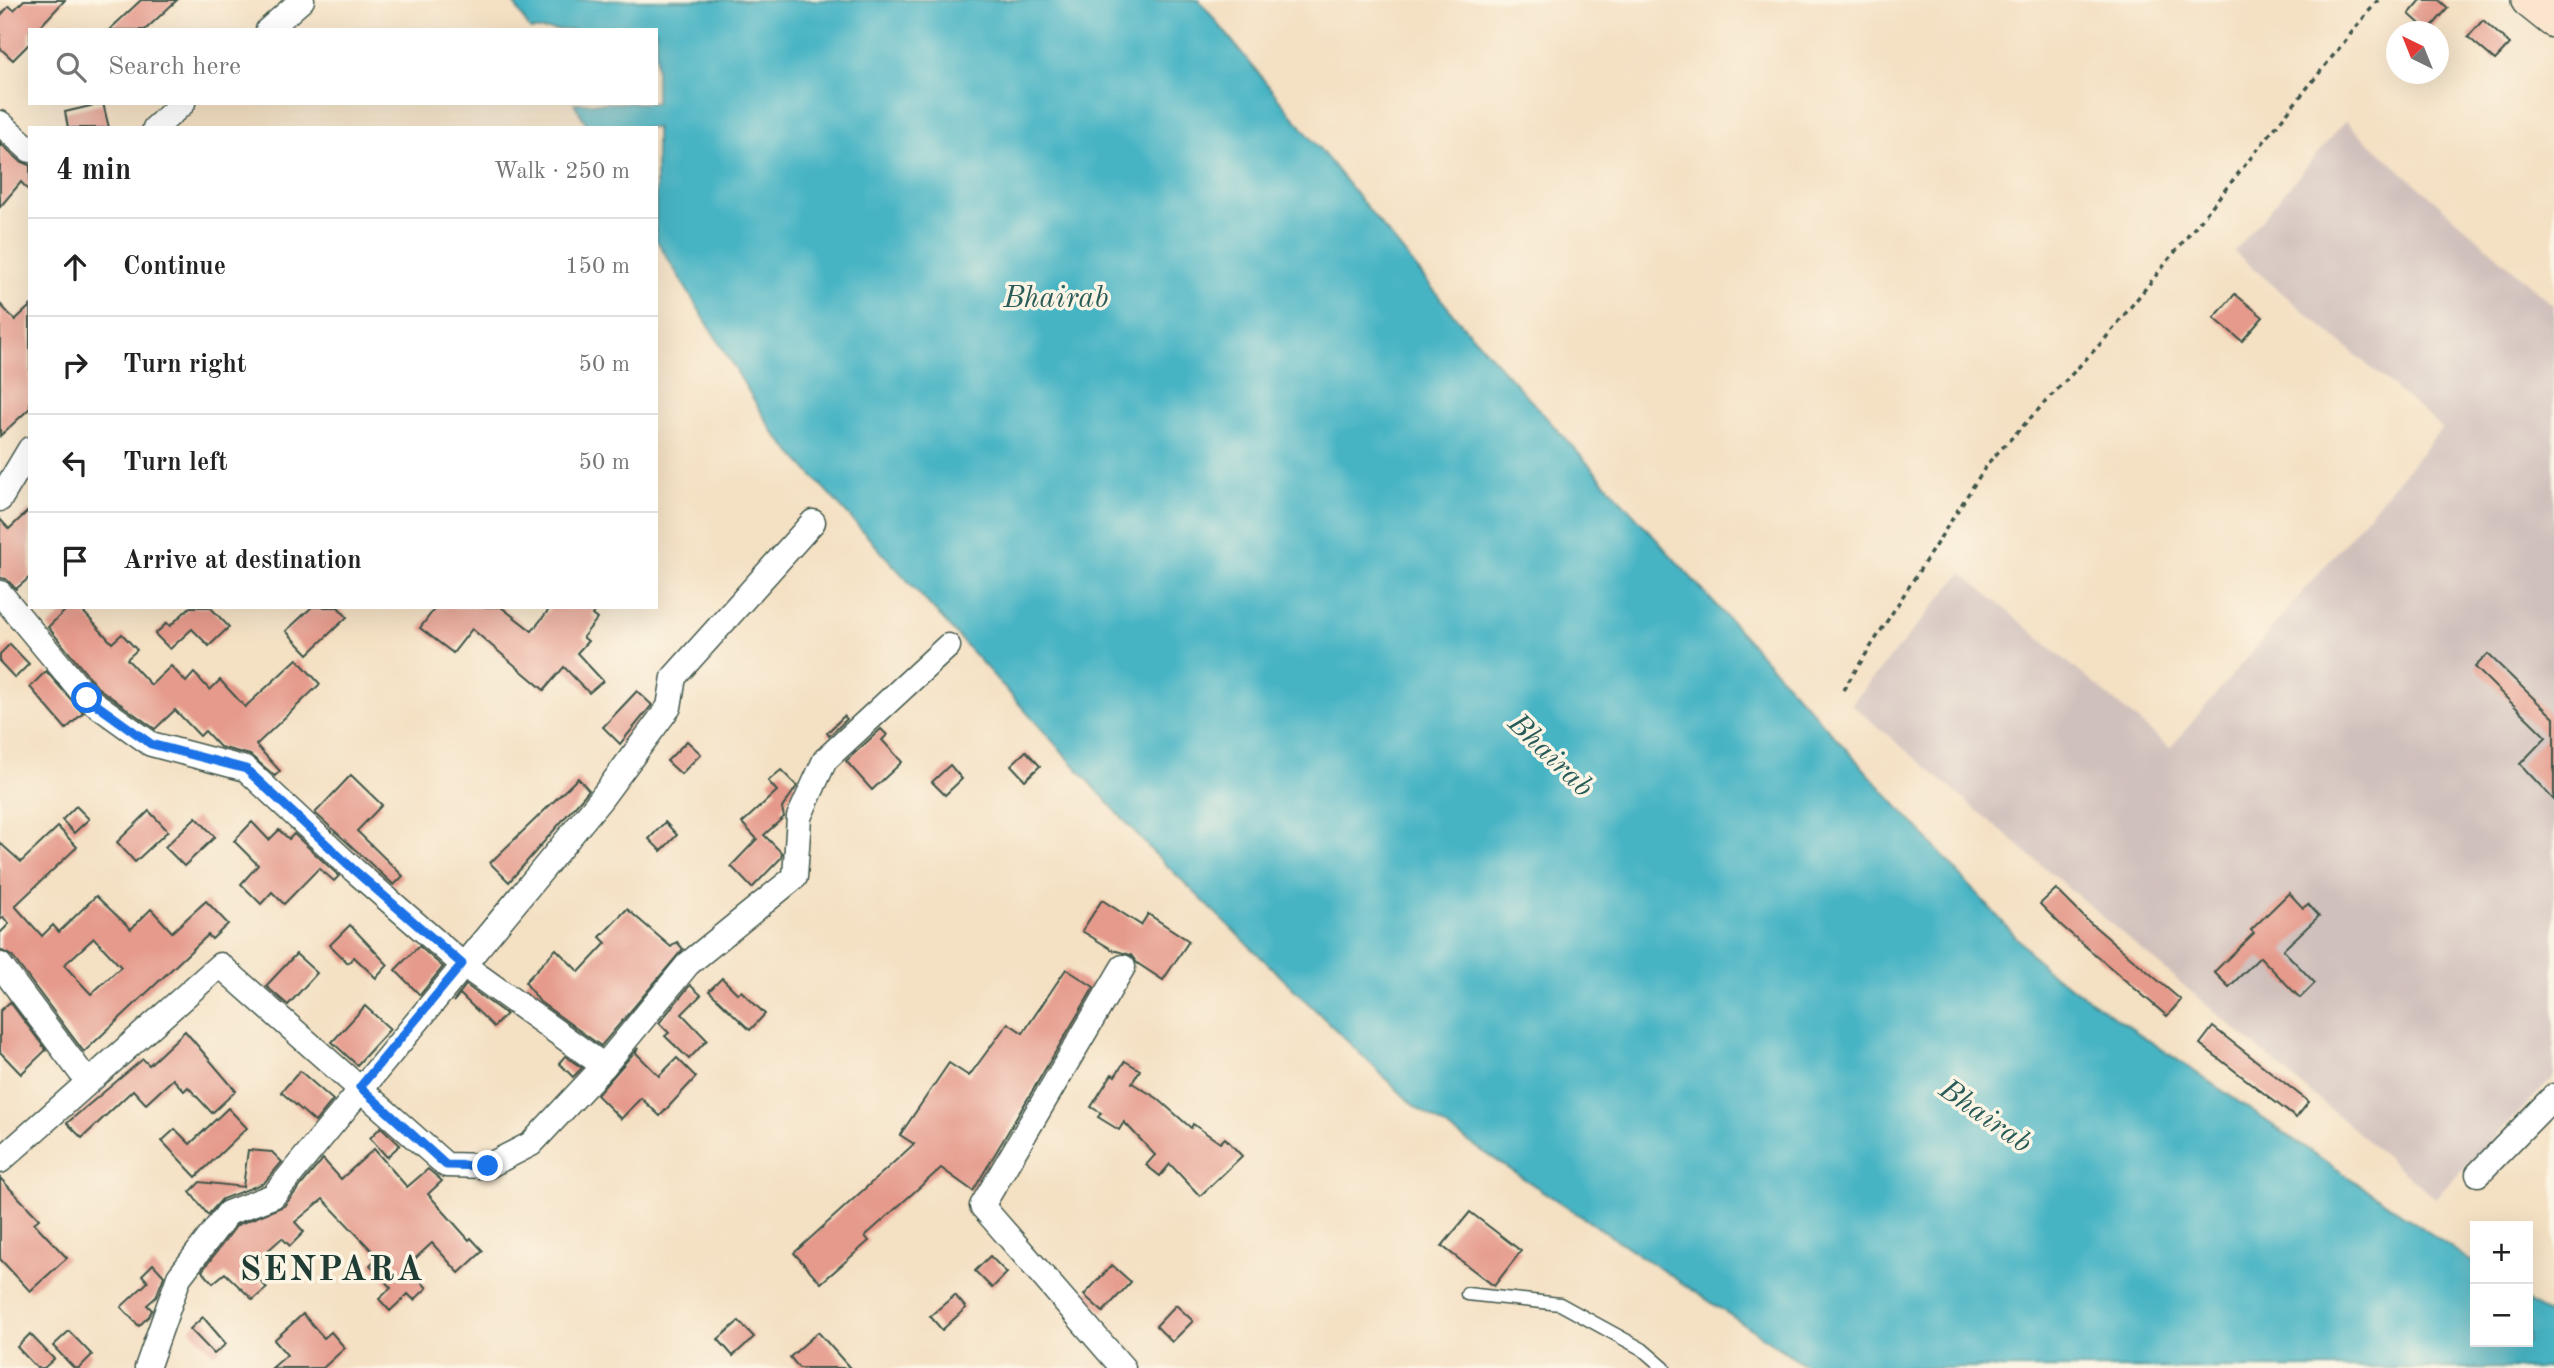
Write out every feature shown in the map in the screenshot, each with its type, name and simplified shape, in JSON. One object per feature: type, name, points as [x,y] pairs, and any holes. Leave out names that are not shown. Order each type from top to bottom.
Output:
[{"type":"main road","points":[[2529,0],[2554,20]]},
{"type":"street","points":[[270,28],[302,0]]},
{"type":"street","points":[[157,126],[181,105]]},
{"type":"street","points":[[0,123],[28,148]]},
{"type":"street","points":[[0,499],[28,452]]},
{"type":"street","points":[[148,1368],[179,1278],[228,1213],[273,1196],[360,1087],[600,800],[669,707],[674,677],[813,522]]},
{"type":"street","points":[[0,593],[87,698],[151,744],[246,769],[354,870],[462,964],[604,1066]]},
{"type":"street","points":[[0,1161],[220,965],[446,1165],[488,1166],[531,1144],[604,1066],[688,964],[795,877],[799,817],[825,760],[948,646]]},
{"type":"street","points":[[0,965],[88,1082]]},
{"type":"street","points":[[1123,967],[982,1206],[1123,1368]]},
{"type":"street","points":[[2478,1174],[2554,1096]]},
{"type":"lane","points":[[1467,1294],[1560,1304],[1642,1349],[1664,1368]]},
{"type":"path","points":[[1843,690],[1988,463],[2104,340],[2378,0]]},
{"type":"shaded area","points":[[2345,121],[2554,306],[2554,1077],[2435,1198],[1851,704],[1962,573],[2170,748],[2442,428],[2234,252]]},
{"type":"water","name":"Bhairab","points":[[512,0],[1199,0],[1458,320],[2045,969],[2470,1261],[2470,1347],[2533,1347],[2533,1304],[2554,1319],[2554,1368],[1810,1368],[1413,1105],[1152,851],[774,433],[658,242],[658,126],[588,126],[575,105],[658,105],[658,28],[529,28]]},
{"type":"building","points":[[24,0],[65,0],[39,28],[28,28],[28,45],[13,60],[0,48],[0,16],[9,6],[14,10]]},
{"type":"building","points":[[141,0],[177,0],[147,28],[111,28]]},
{"type":"building","points":[[2421,0],[2439,0],[2448,8],[2437,21],[2417,21],[2409,14]]},
{"type":"building","points":[[2483,20],[2510,44],[2495,60],[2468,37]]},
{"type":"building","points":[[103,105],[109,126],[68,126],[65,112]]},
{"type":"building","points":[[0,143],[20,161],[28,164],[28,190],[21,182],[0,207]]},
{"type":"building","points":[[2235,294],[2263,317],[2242,341],[2214,318]]},
{"type":"building","points":[[0,304],[15,320],[28,308],[28,410],[0,436]]},
{"type":"building","points":[[28,511],[28,579],[16,589],[6,579],[0,578],[0,519],[9,529]]},
{"type":"building","points":[[67,609],[81,609],[112,643],[122,634],[137,650],[127,659],[151,685],[171,666],[186,682],[194,673],[210,690],[220,680],[245,707],[297,659],[320,684],[256,745],[280,771],[275,776],[250,755],[220,747],[205,731],[200,736],[175,710],[155,729],[97,687],[48,627]]},
{"type":"building","points":[[188,609],[212,609],[229,627],[209,646],[192,629],[170,649],[155,634],[167,623],[170,626]]},
{"type":"building","points":[[310,609],[340,609],[347,617],[308,654],[286,631]]},
{"type":"building","points":[[434,609],[504,609],[532,631],[549,609],[596,609],[592,615],[597,619],[583,637],[588,641],[577,653],[603,681],[589,693],[564,667],[544,690],[472,629],[453,653],[420,628]]},
{"type":"building","points":[[10,644],[29,664],[15,678],[0,662],[0,654]]},
{"type":"building","points":[[2488,654],[2554,718],[2554,800],[2520,764],[2546,737],[2475,667]]},
{"type":"building","points":[[46,671],[83,713],[66,729],[30,687]]},
{"type":"building","points":[[637,691],[652,705],[620,744],[603,727]]},
{"type":"building","points":[[844,716],[847,719],[829,736],[827,733]]},
{"type":"building","points":[[881,729],[887,735],[882,740],[902,762],[872,790],[846,761]]},
{"type":"building","points":[[687,741],[701,754],[681,774],[667,761]]},
{"type":"building","points":[[1026,751],[1040,766],[1025,780],[1011,765]]},
{"type":"building","points":[[950,765],[962,779],[945,795],[932,782]]},
{"type":"building","points":[[781,770],[797,786],[782,808],[784,817],[764,835],[782,853],[781,858],[752,888],[731,866],[757,839],[742,823],[777,791],[768,781]]},
{"type":"building","points":[[351,775],[382,805],[357,831],[403,876],[394,885],[315,813]]},
{"type":"building","points":[[578,778],[589,790],[509,882],[490,863]]},
{"type":"building","points":[[76,806],[89,819],[74,833],[62,820]]},
{"type":"building","points":[[149,811],[168,831],[135,862],[117,842]]},
{"type":"building","points":[[196,817],[215,837],[184,866],[165,847]]},
{"type":"building","points":[[252,822],[269,840],[279,830],[289,839],[294,834],[339,876],[334,881],[319,868],[284,904],[272,892],[261,904],[241,884],[258,865],[234,841]]},
{"type":"building","points":[[665,822],[677,835],[661,851],[649,839]]},
{"type":"building","points":[[58,827],[77,847],[15,906],[42,936],[53,925],[59,932],[96,896],[131,929],[151,909],[172,932],[206,901],[228,924],[212,939],[208,935],[84,1052],[12,956],[0,950],[0,933],[9,924],[3,917],[0,920],[0,843],[21,862]],"holes":[[[94,938],[121,967],[91,994],[64,965]]]},
{"type":"building","points":[[2056,889],[2087,920],[2181,1000],[2167,1016],[2040,904]]},
{"type":"building","points":[[2289,893],[2303,908],[2308,904],[2319,916],[2283,950],[2315,983],[2300,998],[2260,957],[2229,987],[2214,972],[2254,933],[2251,930]]},
{"type":"building","points":[[1102,900],[1141,925],[1148,914],[1189,941],[1163,980],[1137,963],[1131,955],[1113,950],[1082,931]]},
{"type":"building","points":[[627,909],[671,947],[677,942],[683,949],[601,1046],[540,1002],[525,982],[556,949],[579,972],[606,943],[600,937]]},
{"type":"building","points":[[350,925],[388,965],[376,978],[354,957],[348,963],[330,945]]},
{"type":"building","points":[[419,946],[443,967],[420,995],[395,970]]},
{"type":"building","points":[[296,954],[317,973],[288,1005],[266,986]]},
{"type":"building","points":[[1066,969],[1094,987],[973,1191],[941,1168],[865,1236],[869,1241],[821,1283],[794,1253],[914,1144],[900,1135],[949,1063],[969,1076],[1008,1023],[1023,1033]]},
{"type":"building","points":[[722,978],[738,994],[741,991],[765,1014],[750,1030],[709,991]]},
{"type":"building","points":[[466,985],[506,1014],[494,1027],[460,994],[453,1002]]},
{"type":"building","points":[[690,985],[701,995],[682,1014],[707,1040],[689,1059],[665,1036],[669,1033],[659,1023]]},
{"type":"building","points":[[10,1002],[46,1050],[21,1074],[0,1052],[0,1011]]},
{"type":"building","points":[[365,1006],[390,1029],[357,1065],[332,1042]]},
{"type":"building","points":[[2213,1027],[2309,1102],[2296,1118],[2200,1044]]},
{"type":"building","points":[[185,1031],[236,1091],[212,1113],[188,1087],[184,1091],[173,1079],[146,1104],[133,1090],[82,1138],[67,1123],[143,1059],[149,1065]]},
{"type":"building","points":[[638,1048],[636,1053],[659,1076],[677,1058],[696,1077],[660,1116],[641,1098],[621,1119],[597,1095]]},
{"type":"building","points":[[565,1056],[582,1068],[573,1077],[559,1063]]},
{"type":"building","points":[[1125,1061],[1140,1070],[1132,1083],[1157,1098],[1191,1128],[1193,1124],[1220,1143],[1225,1138],[1242,1156],[1200,1196],[1170,1164],[1160,1176],[1146,1165],[1155,1155],[1124,1122],[1119,1130],[1098,1117],[1101,1113],[1091,1107],[1112,1074],[1115,1076]]},
{"type":"building","points":[[300,1071],[333,1100],[315,1122],[281,1092]]},
{"type":"building","points":[[228,1108],[247,1128],[196,1177],[162,1141],[175,1129],[190,1144]]},
{"type":"building","points":[[381,1127],[400,1145],[387,1157],[370,1138]]},
{"type":"building","points":[[374,1149],[407,1187],[428,1169],[442,1181],[428,1194],[469,1240],[471,1238],[483,1251],[459,1273],[432,1243],[407,1266],[427,1288],[414,1300],[408,1294],[390,1311],[379,1299],[391,1288],[370,1265],[378,1257],[323,1199],[295,1222],[304,1232],[290,1246],[282,1238],[248,1268],[267,1288],[253,1300],[225,1273],[213,1283],[202,1271],[237,1225],[284,1206],[323,1159],[341,1179]]},
{"type":"building","points":[[248,1150],[272,1152],[282,1162],[264,1183],[222,1199],[208,1215],[190,1192],[200,1182],[243,1187]]},
{"type":"building","points":[[0,1178],[39,1219],[34,1223],[67,1258],[30,1291],[0,1259]]},
{"type":"building","points":[[1470,1212],[1521,1251],[1494,1286],[1442,1246]]},
{"type":"building","points":[[990,1256],[1007,1273],[992,1288],[975,1271]]},
{"type":"building","points":[[153,1264],[164,1276],[156,1297],[147,1305],[152,1310],[149,1316],[139,1326],[121,1307],[148,1282],[142,1275]]},
{"type":"building","points":[[1112,1265],[1131,1282],[1103,1312],[1084,1295]]},
{"type":"building","points":[[955,1295],[966,1308],[942,1330],[930,1316]]},
{"type":"building","points":[[1176,1305],[1193,1321],[1172,1342],[1156,1326]]},
{"type":"building","points":[[303,1314],[324,1338],[331,1332],[345,1348],[323,1368],[272,1368],[287,1355],[274,1340]]},
{"type":"building","points":[[203,1317],[226,1344],[214,1354],[190,1329]]},
{"type":"building","points":[[739,1321],[754,1337],[733,1356],[718,1339]]},
{"type":"building","points":[[69,1331],[92,1355],[79,1368],[74,1368],[53,1346]]},
{"type":"building","points":[[818,1332],[850,1368],[799,1368],[790,1357]]},
{"type":"building","points":[[30,1334],[54,1359],[44,1368],[37,1368],[17,1347]]},
{"type":"district","name":"SENPARA","points":[[332,1270]]},
{"type":"route","points":[[87,698],[151,744],[246,769],[354,870],[462,964],[360,1087],[446,1165],[488,1166]]}]
